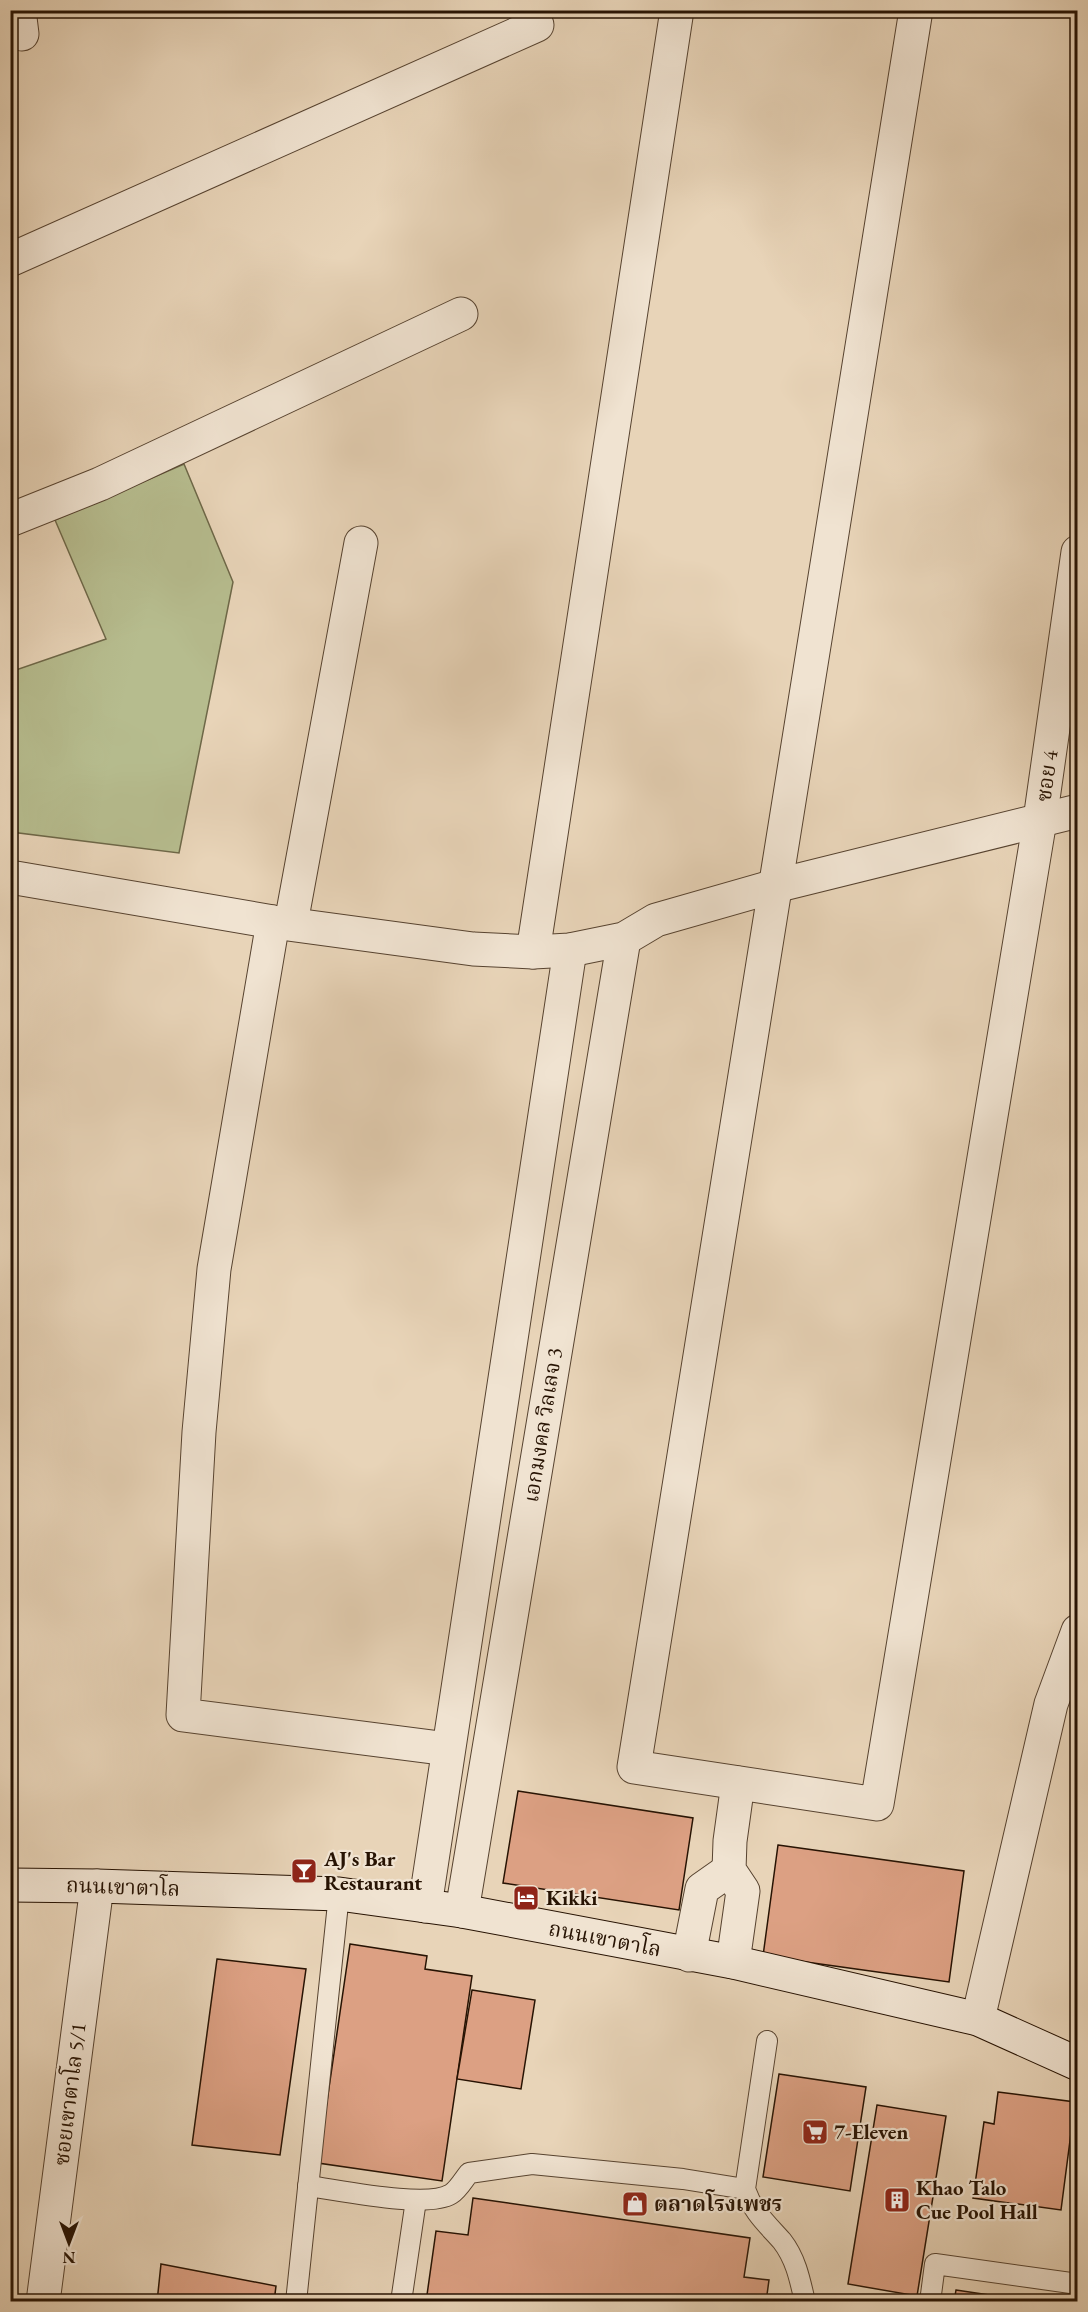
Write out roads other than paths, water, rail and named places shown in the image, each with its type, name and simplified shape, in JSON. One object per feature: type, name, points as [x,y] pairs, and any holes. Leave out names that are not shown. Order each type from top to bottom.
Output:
[{"type":"street","points":[[534,952],[677,10]]},
{"type":"street","points":[[733,1962],[743,1890],[729,1869],[730,1841],[738,1784],[634,1767],[916,10]]},
{"type":"street","points":[[10,260],[537,25]]},
{"type":"street","points":[[10,520],[100,484],[461,314]]},
{"type":"street","points":[[361,543],[282,922],[214,1269],[199,1432],[183,1715],[448,1749]]},
{"type":"street","name":"ซอย 4","points":[[738,1784],[877,1804],[1040,820],[1077,552]]},
{"type":"street","points":[[10,877],[282,922],[473,949],[534,952],[570,950],[624,939],[657,920],[775,886],[1077,811]]},
{"type":"street","name":"เอกมงคล วิลเลจ 3","points":[[462,1911],[624,939]]},
{"type":"street","points":[[425,1906],[570,950]]},
{"type":"street","points":[[978,2019],[1051,1704],[1077,1631]]},
{"type":"street","points":[[689,1955],[702,1889],[729,1869]]},
{"type":"street","name":"ถนนเขาตาโล","points":[[10,1885],[339,1894],[462,1911],[733,1962],[978,2019],[1077,2064]]},
{"type":"street","name":"ซอยเขาตาโล 5/1","points":[[43,2301],[98,1886]]},
{"type":"lane","points":[[296,2301],[339,1894]]},
{"type":"lane","points":[[767,2041],[745,2188],[749,2201],[763,2222],[783,2242],[798,2268],[805,2301]]},
{"type":"lane","points":[[308,2186],[416,2200],[436,2200],[452,2194],[469,2173],[532,2164],[683,2179],[745,2188]]},
{"type":"lane","points":[[401,2301],[416,2200]]},
{"type":"lane","points":[[930,2301],[935,2264],[1077,2284]]},
{"type":"place","name":"AJ's Bar Restaurant","points":[[304,1871]]},
{"type":"place","name":"Kikki","points":[[526,1898]]},
{"type":"place","name":"7-Eleven","points":[[815,2132]]},
{"type":"place","name":"Khao Talo Cue Pool Hall","points":[[897,2200]]},
{"type":"place","name":"ตลาดโรงเพชร","points":[[635,2204]]}]
